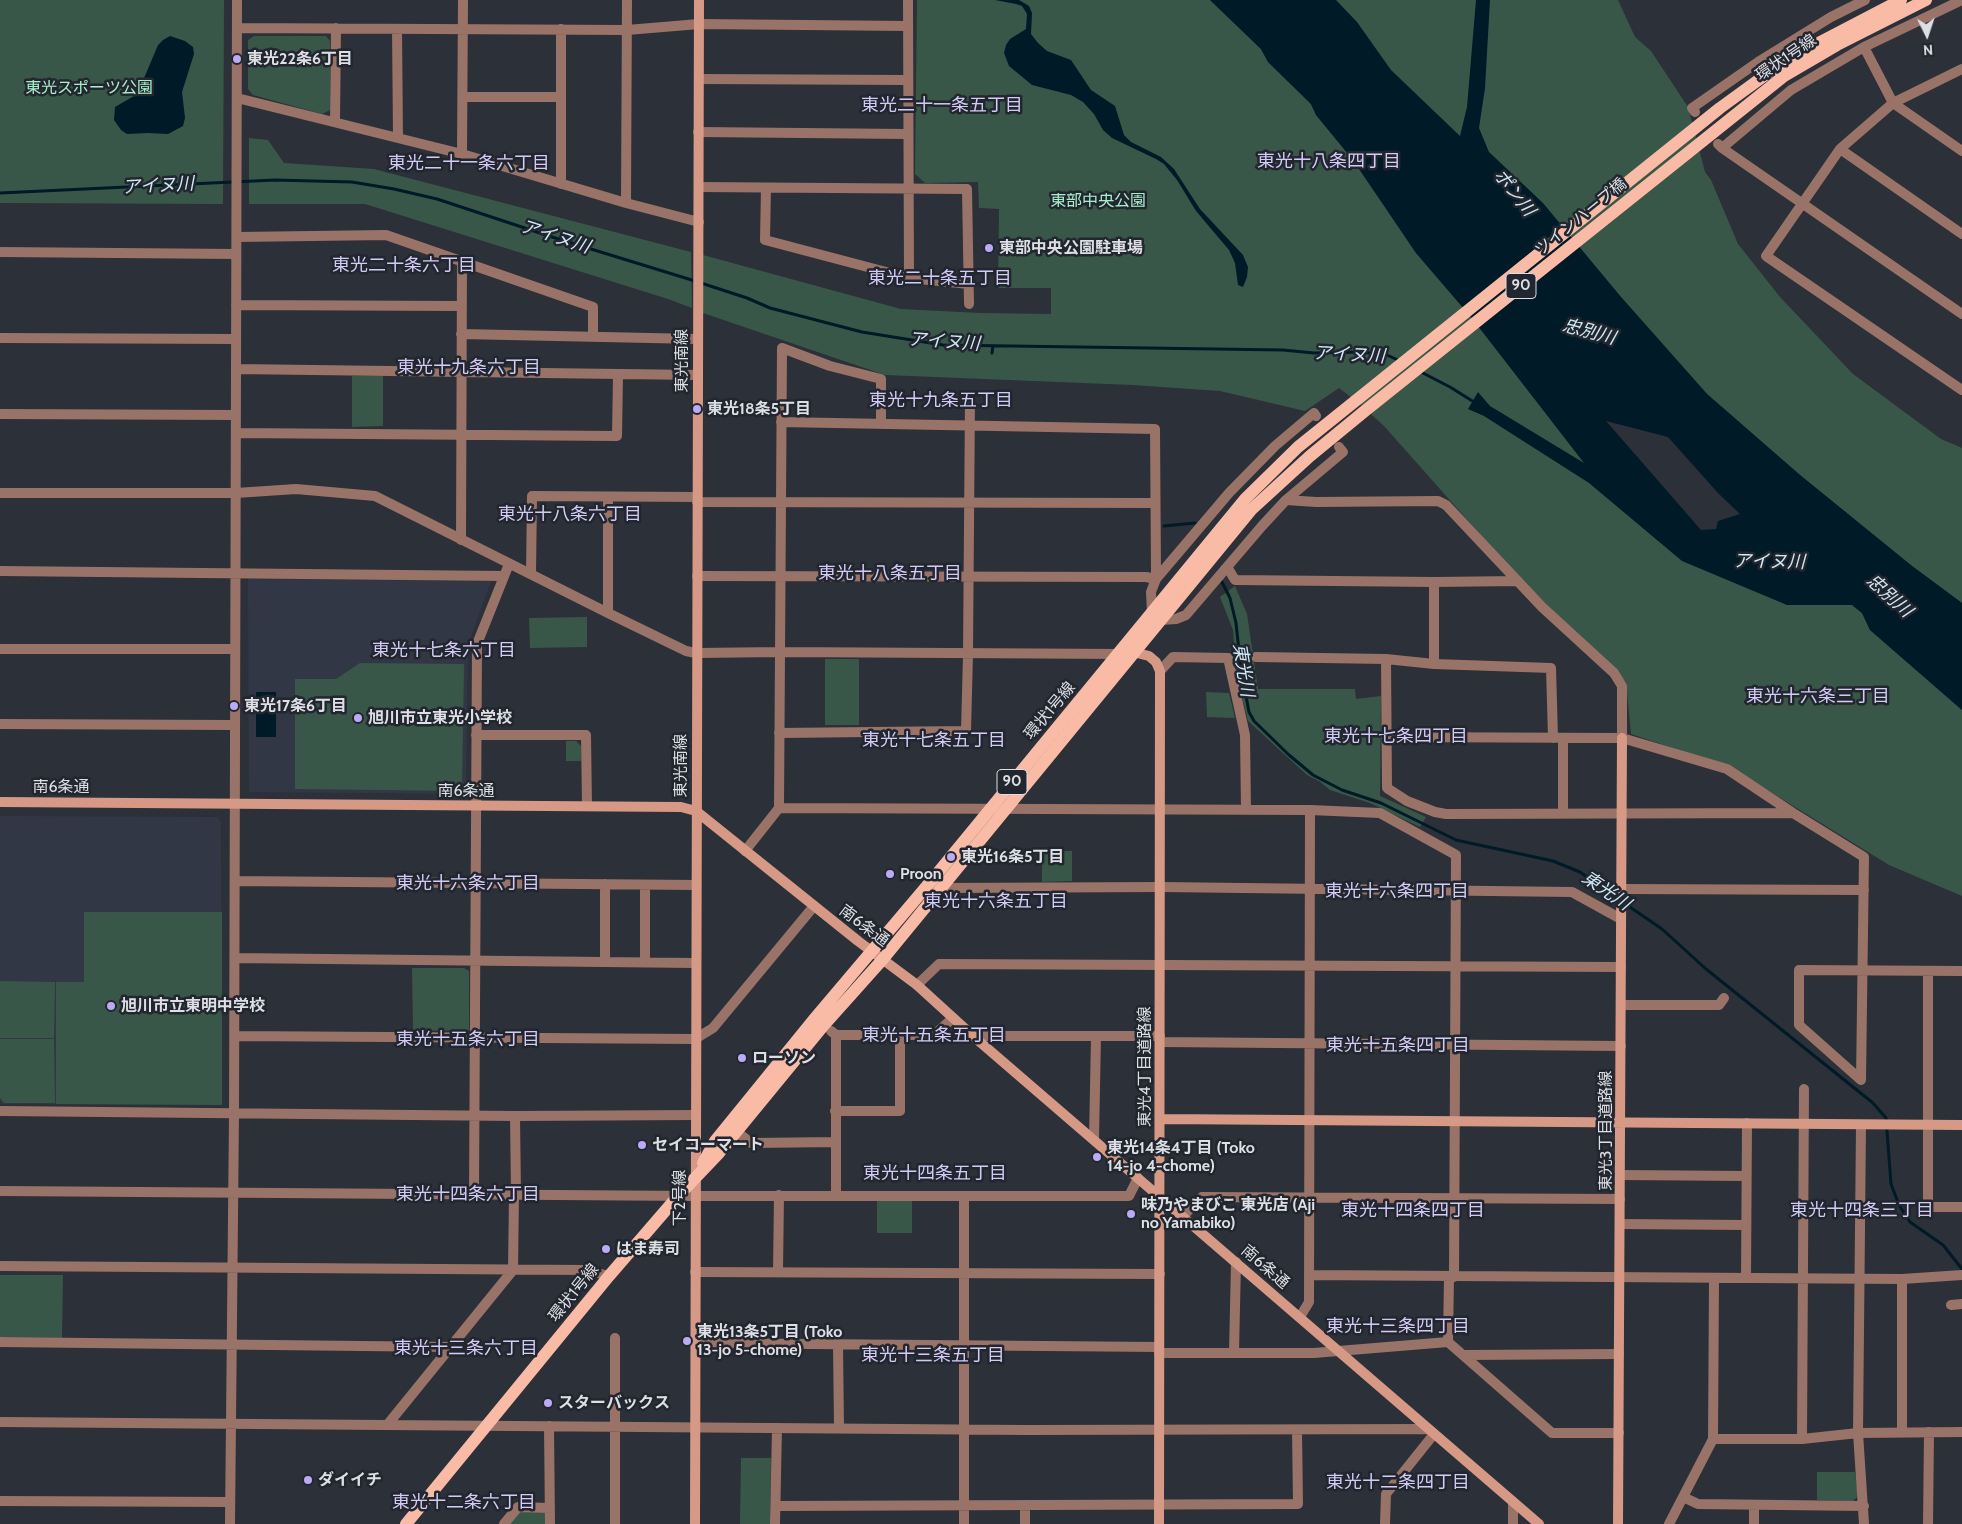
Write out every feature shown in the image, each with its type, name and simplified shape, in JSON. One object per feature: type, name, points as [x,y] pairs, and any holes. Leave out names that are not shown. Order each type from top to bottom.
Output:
[{"type":"main road","name":"環状1号線","points":[[1667,149],[1775,68],[1830,36],[1901,0]]},
{"type":"main road","name":"環状1号線","points":[[1676,162],[1790,72],[1837,45],[1926,0]]},
{"type":"main road","name":"ツインハープ橋","points":[[1357,398],[1667,149]]},
{"type":"main road","name":"ツインハープ橋","points":[[1366,410],[1676,162]]},
{"type":"main road","name":"環状1号線","points":[[406,1524],[610,1276],[678,1196],[736,1132],[872,952],[1007,809],[1133,652],[1156,616],[1245,499],[1298,447],[1357,398]]},
{"type":"main road","name":"環状1号線","points":[[695,1178],[715,1141],[820,1021],[883,959],[990,808],[1117,655],[1156,616],[1252,509],[1310,456],[1366,410]]},
{"type":"street","points":[[230,1524],[234,1192],[237,0]]},
{"type":"street","points":[[462,154],[463,0]]},
{"type":"street","points":[[626,203],[627,0]]},
{"type":"street","name":"東光南線","points":[[696,811],[699,0]]},
{"type":"street","points":[[908,0],[909,278]]},
{"type":"street","points":[[1695,112],[1692,108],[1758,62],[1831,17],[1865,0]]},
{"type":"street","points":[[1962,0],[1864,47],[1791,90],[1720,146],[1962,314]]},
{"type":"street","points":[[237,28],[627,30],[699,24],[908,26]]},
{"type":"street","points":[[335,122],[336,28]]},
{"type":"street","points":[[397,29],[398,137]]},
{"type":"street","points":[[561,29],[561,184]]},
{"type":"street","points":[[1864,47],[1894,103],[1962,151]]},
{"type":"street","points":[[1962,69],[1894,103],[1840,149],[1766,256],[1962,390]]},
{"type":"street","points":[[699,78],[908,80]]},
{"type":"street","points":[[463,97],[561,97]]},
{"type":"street","points":[[237,98],[462,154],[626,203],[699,222]]},
{"type":"street","points":[[698,132],[908,134]]},
{"type":"street","points":[[1840,149],[1962,234]]},
{"type":"street","points":[[699,187],[967,189],[969,304]]},
{"type":"street","points":[[766,188],[766,240],[909,278],[969,284]]},
{"type":"street","points":[[236,237],[386,235],[593,307],[594,336]]},
{"type":"street","points":[[0,252],[236,254]]},
{"type":"street","points":[[461,540],[462,262]]},
{"type":"street","points":[[236,305],[461,306]]},
{"type":"street","points":[[461,334],[697,339]]},
{"type":"street","points":[[0,338],[236,338]]},
{"type":"street","points":[[745,851],[779,808],[782,348],[830,366],[881,379],[881,424]]},
{"type":"street","points":[[236,369],[697,375]]},
{"type":"street","points":[[236,433],[617,436],[618,375]]},
{"type":"street","points":[[779,733],[966,731],[970,396]]},
{"type":"street","points":[[0,414],[236,415]]},
{"type":"street","points":[[1315,414],[1275,446],[1229,493],[1156,579],[1151,592],[1156,616],[1176,619],[1186,615],[1286,500],[1341,450]]},
{"type":"street","points":[[781,422],[1155,429],[1156,579]]},
{"type":"street","points":[[0,493],[236,493],[296,489],[375,496],[608,613],[686,651],[696,653],[1117,655],[1133,652],[1149,656],[1156,662],[1160,671],[1173,657],[1228,658],[1245,735],[1246,810]]},
{"type":"street","points":[[531,574],[532,496],[780,502],[1155,503]]},
{"type":"street","points":[[608,497],[608,613]]},
{"type":"street","points":[[1286,500],[1316,502],[1438,501],[1446,505],[1542,607],[1614,673],[1622,686],[1622,738]]},
{"type":"street","points":[[474,1194],[477,644],[509,564]]},
{"type":"street","points":[[1225,569],[1229,570],[1236,580],[1518,581]]},
{"type":"street","points":[[0,571],[504,576]]},
{"type":"street","points":[[697,576],[1146,577],[1156,579]]},
{"type":"street","points":[[1434,582],[1434,664]]},
{"type":"street","points":[[0,649],[235,649]]},
{"type":"street","points":[[1256,657],[1386,659],[1434,664],[1551,668],[1563,813]]},
{"type":"street","points":[[1386,659],[1387,788],[1406,801],[1434,812],[1446,814],[1793,813]]},
{"type":"street","name":"東光4丁目道路線","points":[[1159,1524],[1162,810],[1160,671]]},
{"type":"street","points":[[0,724],[234,725]]},
{"type":"street","points":[[476,735],[586,735],[587,806]]},
{"type":"street","points":[[1386,737],[1622,738],[1727,769],[1864,857],[1864,970],[1861,1080],[1799,1025],[1799,970],[1864,970],[1962,971]]},
{"type":"street","name":"東光3丁目道路線","points":[[1618,1524],[1622,738]]},
{"type":"street","name":"南6条通","points":[[0,802],[681,807],[696,811],[872,952],[917,985],[973,1036],[1539,1524]]},
{"type":"street","points":[[779,808],[1310,810],[1380,813],[1456,855],[1455,1199],[1448,1342]]},
{"type":"street","points":[[1300,1317],[1309,1302],[1310,810]]},
{"type":"street","name":"下2号線","points":[[695,1524],[696,811]]},
{"type":"street","points":[[235,881],[696,885]]},
{"type":"street","points":[[605,884],[605,962]]},
{"type":"street","points":[[936,884],[1572,892],[1621,914]]},
{"type":"street","points":[[645,885],[645,962]]},
{"type":"street","points":[[1622,892],[1864,890]]},
{"type":"street","points":[[234,1036],[695,1039],[713,1028],[814,906]]},
{"type":"street","points":[[235,958],[696,962]]},
{"type":"street","points":[[917,985],[939,964],[1621,967]]},
{"type":"street","points":[[1928,971],[1928,1207],[1962,1207]]},
{"type":"street","points":[[1621,1005],[1719,1005],[1724,998]]},
{"type":"street","points":[[820,1021],[836,1034],[934,1035],[953,1018]]},
{"type":"street","points":[[836,1034],[836,1195]]},
{"type":"street","points":[[835,1111],[900,1112],[900,1035]]},
{"type":"street","points":[[973,1036],[1096,1036],[1310,1043],[1621,1046]]},
{"type":"street","points":[[1094,1140],[1096,1036]]},
{"type":"street","points":[[1802,1439],[1804,1089]]},
{"type":"street","points":[[0,1111],[696,1116]]},
{"type":"street","points":[[388,1424],[513,1270],[515,1116]]},
{"type":"street","points":[[1160,1119],[1962,1125]]},
{"type":"street","points":[[1746,1278],[1747,1123]]},
{"type":"street","points":[[1864,1524],[1858,1433],[1859,1278],[1866,1125]]},
{"type":"street","points":[[736,1132],[751,1143],[836,1142]]},
{"type":"street","points":[[1620,1175],[1746,1176]]},
{"type":"street","points":[[0,1191],[678,1196],[1129,1196],[1138,1178]]},
{"type":"street","points":[[778,1272],[779,1195]]},
{"type":"street","points":[[964,1196],[964,1524]]},
{"type":"street","points":[[1183,1216],[1202,1197],[1620,1199]]},
{"type":"street","points":[[1620,1224],[1746,1225]]},
{"type":"street","points":[[1234,1353],[1236,1262]]},
{"type":"street","points":[[0,1266],[586,1270],[610,1276]]},
{"type":"street","points":[[695,1272],[1160,1274]]},
{"type":"street","points":[[1309,1275],[1619,1278],[1902,1278],[1961,1275]]},
{"type":"street","points":[[1669,1524],[1714,1439],[1714,1278]]},
{"type":"street","points":[[1902,1278],[1902,1432]]},
{"type":"street","points":[[615,1338],[615,1524]]},
{"type":"street","points":[[0,1342],[452,1347]]},
{"type":"street","points":[[695,1342],[964,1345],[1234,1353],[1314,1353],[1448,1342],[1552,1433],[1619,1433]]},
{"type":"street","points":[[838,1344],[838,1427]]},
{"type":"street","points":[[1465,1355],[1619,1354]]},
{"type":"street","points":[[0,1422],[1431,1432]]},
{"type":"street","points":[[549,1426],[550,1524]]},
{"type":"street","points":[[776,1524],[777,1428]]},
{"type":"street","points":[[776,1506],[1298,1504],[1297,1430]]},
{"type":"street","points":[[1385,1524],[1386,1494],[1431,1432]]},
{"type":"street","points":[[1928,1524],[1929,1432]]},
{"type":"street","points":[[1714,1439],[1802,1439],[1858,1433],[1962,1432]]},
{"type":"street","points":[[1683,1497],[1698,1504],[1864,1506]]},
{"type":"street","points":[[0,1501],[230,1502]]},
{"type":"street","points":[[1513,1502],[1513,1524]]},
{"type":"street","points":[[1754,1505],[1754,1524]]},
{"type":"street","points":[[1025,1506],[1025,1524]]},
{"type":"street","points":[[504,1524],[518,1507],[550,1508]]},
{"type":"shaded area","name":"旭川市立東光小学校","points":[[248,579],[491,581],[468,645],[466,794],[249,792]]},
{"type":"shaded area","name":"旭川市立東明中学校","points":[[0,816],[217,817],[221,822],[222,1105],[2,1104],[0,1101]]},
{"type":"green space","name":"東光スポーツ公園","points":[[0,0],[224,0],[223,204],[0,203]]},
{"type":"green space","name":"東部中央公園","points":[[917,0],[1210,0],[1261,49],[1268,62],[1311,104],[1316,115],[1353,160],[1416,253],[1471,317],[1586,465],[1787,605],[1852,605],[1862,613],[1870,630],[1962,710],[1962,896],[1889,865],[1730,767],[1631,734],[1626,682],[1519,578],[1384,426],[1339,388],[1305,411],[1220,391],[1133,385],[885,375],[703,313],[703,255],[901,309],[1051,314],[1051,288],[998,288],[999,209],[979,208],[978,182],[925,183],[915,174]]},
{"type":"green space","points":[[1331,0],[1618,0],[1635,37],[1651,51],[1688,107],[1705,172],[1711,180],[1738,244],[1780,297],[1853,374],[1941,439],[1962,448],[1962,603],[1912,566],[1800,475],[1707,394],[1570,237],[1504,290]]},
{"type":"green space","points":[[254,36],[326,36],[330,41],[330,110],[322,114],[253,95],[248,89],[248,40]]},
{"type":"green space","points":[[249,138],[268,140],[284,163],[374,169],[691,252],[692,308],[365,204],[249,204]]},
{"type":"green space","points":[[352,376],[383,376],[383,426],[352,427]]},
{"type":"green space","points":[[1235,586],[1247,614],[1258,689],[1355,689],[1356,699],[1381,696],[1380,796],[1426,817],[1420,827],[1370,803],[1330,790],[1319,781],[1307,775],[1248,721],[1236,671],[1233,630],[1220,597]]},
{"type":"green space","points":[[587,617],[587,647],[530,648],[529,618]]},
{"type":"green space","points":[[825,659],[859,659],[859,725],[825,725]]},
{"type":"green space","points":[[360,663],[464,664],[462,787],[459,791],[295,789],[295,679],[336,679]]},
{"type":"green space","points":[[1206,692],[1229,693],[1235,718],[1207,717]]},
{"type":"green space","points":[[566,741],[576,741],[581,746],[581,761],[566,761]]},
{"type":"green space","points":[[1042,851],[1072,851],[1072,881],[1042,882]]},
{"type":"green space","points":[[84,912],[222,912],[222,1105],[56,1104],[56,982],[84,982]]},
{"type":"green space","points":[[412,968],[464,968],[469,971],[469,1030],[413,1031]]},
{"type":"green space","points":[[0,981],[55,982],[54,1038],[0,1038]]},
{"type":"green space","points":[[0,1039],[54,1039],[55,1103],[4,1103],[0,1098]]},
{"type":"green space","points":[[877,1200],[912,1200],[912,1233],[877,1233]]},
{"type":"green space","points":[[0,1275],[63,1275],[62,1338],[0,1337]]},
{"type":"green space","points":[[741,1458],[771,1458],[770,1524],[740,1524]]},
{"type":"green space","points":[[1817,1472],[1855,1472],[1858,1496],[1853,1501],[1817,1500]]},
{"type":"green space","points":[[518,1507],[550,1508],[550,1524],[504,1524]]},
{"type":"water","points":[[995,0],[1019,0],[1029,6],[1032,13],[1031,34],[1038,43],[1047,51],[1071,60],[1091,90],[1115,106],[1124,135],[1131,142],[1161,157],[1174,169],[1200,209],[1243,255],[1248,267],[1243,287],[1238,285],[1235,263],[1229,250],[1196,211],[1177,180],[1164,164],[1112,138],[1103,130],[1094,114],[1083,102],[1071,95],[1032,85],[1009,66],[1004,53],[1006,45],[1010,39],[1026,29],[1027,14],[1022,6]]},
{"type":"water","points":[[1210,0],[1336,0],[1357,22],[1391,70],[1460,136],[1467,107],[1476,0],[1490,0],[1485,88],[1479,128],[1489,152],[1543,203],[1621,297],[1707,394],[1800,475],[1912,566],[1962,603],[1962,710],[1870,630],[1862,613],[1852,605],[1787,605],[1682,561],[1589,483],[1484,416],[1468,409],[1478,392],[1490,406],[1584,463],[1471,317],[1416,253],[1353,160],[1316,115],[1311,104],[1268,62],[1261,49]],"holes":[[[1606,421],[1668,437],[1718,493],[1740,514],[1718,521],[1716,529],[1701,530]]]},
{"type":"water","points":[[170,36],[185,41],[193,47],[194,54],[182,92],[185,118],[183,126],[168,134],[127,134],[121,130],[114,120],[115,107],[134,96],[139,90],[158,45]]},
{"type":"water","points":[[256,692],[276,692],[276,737],[256,737]]},
{"type":"waterway","name":"アイヌ川","points":[[0,193],[275,180],[352,182],[437,199],[695,281]]},
{"type":"waterway","name":"アイヌ川","points":[[701,283],[747,298],[770,308],[862,332],[943,345],[1283,350],[1314,353],[1361,352],[1387,355],[1400,361]]},
{"type":"waterway","name":"アイヌ川","points":[[992,353],[993,346]]},
{"type":"waterway","name":"アイヌ川","points":[[1421,372],[1474,402]]},
{"type":"waterway","name":"東光川","points":[[1164,526],[1195,523]]},
{"type":"waterway","name":"東光川","points":[[1222,582],[1230,598],[1236,623],[1241,670],[1249,712],[1254,721],[1313,775],[1342,790],[1381,803],[1456,840],[1553,861],[1580,872],[1619,900]]},
{"type":"waterway","name":"東光川","points":[[1624,903],[1662,929],[1706,969],[1873,1103],[1886,1118],[1891,1184],[1899,1205],[1910,1222],[1943,1245],[1962,1269]]},
{"type":"place","name":"東光22条6丁目","points":[[237,59]]},
{"type":"place","name":"東部中央公園駐車場","points":[[989,248]]},
{"type":"place","name":"東光18条5丁目","points":[[697,409]]},
{"type":"place","name":"東光17条6丁目","points":[[234,706]]},
{"type":"place","name":"旭川市立東光小学校","points":[[358,718]]},
{"type":"place","name":"東光16条5丁目","points":[[951,857]]},
{"type":"place","name":"Proon","points":[[890,874]]},
{"type":"place","name":"旭川市立東明中学校","points":[[111,1006]]},
{"type":"place","name":"ローソン","points":[[742,1058]]},
{"type":"place","name":"セイコーマート","points":[[642,1145]]},
{"type":"place","name":"東光14条4丁目 (Toko 14-jo 4-chome)","points":[[1097,1157]]},
{"type":"place","name":"味乃やまびこ 東光店 (Aji no Yamabiko)","points":[[1131,1214]]},
{"type":"place","name":"はま寿司","points":[[606,1249]]},
{"type":"place","name":"東光13条5丁目 (Toko 13-jo 5-chome)","points":[[687,1341]]},
{"type":"place","name":"スターバックス","points":[[548,1403]]},
{"type":"place","name":"ダイイチ","points":[[308,1480]]},
{"type":"district","name":"東光二十一条五丁目","points":[[942,106]]},
{"type":"district","name":"東光十八条四丁目","points":[[1329,162]]},
{"type":"district","name":"東光二十一条六丁目","points":[[469,164]]},
{"type":"district","name":"東光二十条六丁目","points":[[404,266]]},
{"type":"district","name":"東光二十条五丁目","points":[[940,279]]},
{"type":"district","name":"東光十九条六丁目","points":[[469,368]]},
{"type":"district","name":"東光十九条五丁目","points":[[941,401]]},
{"type":"district","name":"東光十八条六丁目","points":[[570,515]]},
{"type":"district","name":"東光十八条五丁目","points":[[890,574]]},
{"type":"district","name":"東光十七条六丁目","points":[[444,651]]},
{"type":"district","name":"東光十六条三丁目","points":[[1818,697]]},
{"type":"district","name":"東光十七条四丁目","points":[[1396,737]]},
{"type":"district","name":"東光十七条五丁目","points":[[934,741]]},
{"type":"district","name":"東光十六条六丁目","points":[[468,884]]},
{"type":"district","name":"東光十六条四丁目","points":[[1397,892]]},
{"type":"district","name":"東光十六条五丁目","points":[[996,902]]},
{"type":"district","name":"東光十五条五丁目","points":[[934,1036]]},
{"type":"district","name":"東光十五条六丁目","points":[[468,1040]]},
{"type":"district","name":"東光十五条四丁目","points":[[1398,1046]]},
{"type":"district","name":"東光十四条五丁目","points":[[935,1174]]},
{"type":"district","name":"東光十四条六丁目","points":[[468,1195]]},
{"type":"district","name":"東光十四条四丁目","points":[[1413,1211]]},
{"type":"district","name":"東光十四条三丁目","points":[[1862,1211]]},
{"type":"district","name":"東光十三条四丁目","points":[[1398,1327]]},
{"type":"district","name":"東光十三条六丁目","points":[[466,1349]]},
{"type":"district","name":"東光十三条五丁目","points":[[933,1356]]},
{"type":"district","name":"東光十二条四丁目","points":[[1398,1483]]},
{"type":"district","name":"東光十二条六丁目","points":[[464,1503]]},
{"type":"water label","name":"ポン川","points":[[1514,193]]},
{"type":"water label","name":"忠別川","points":[[1589,332]]},
{"type":"water label","name":"忠別川","points":[[1889,596]]}]
